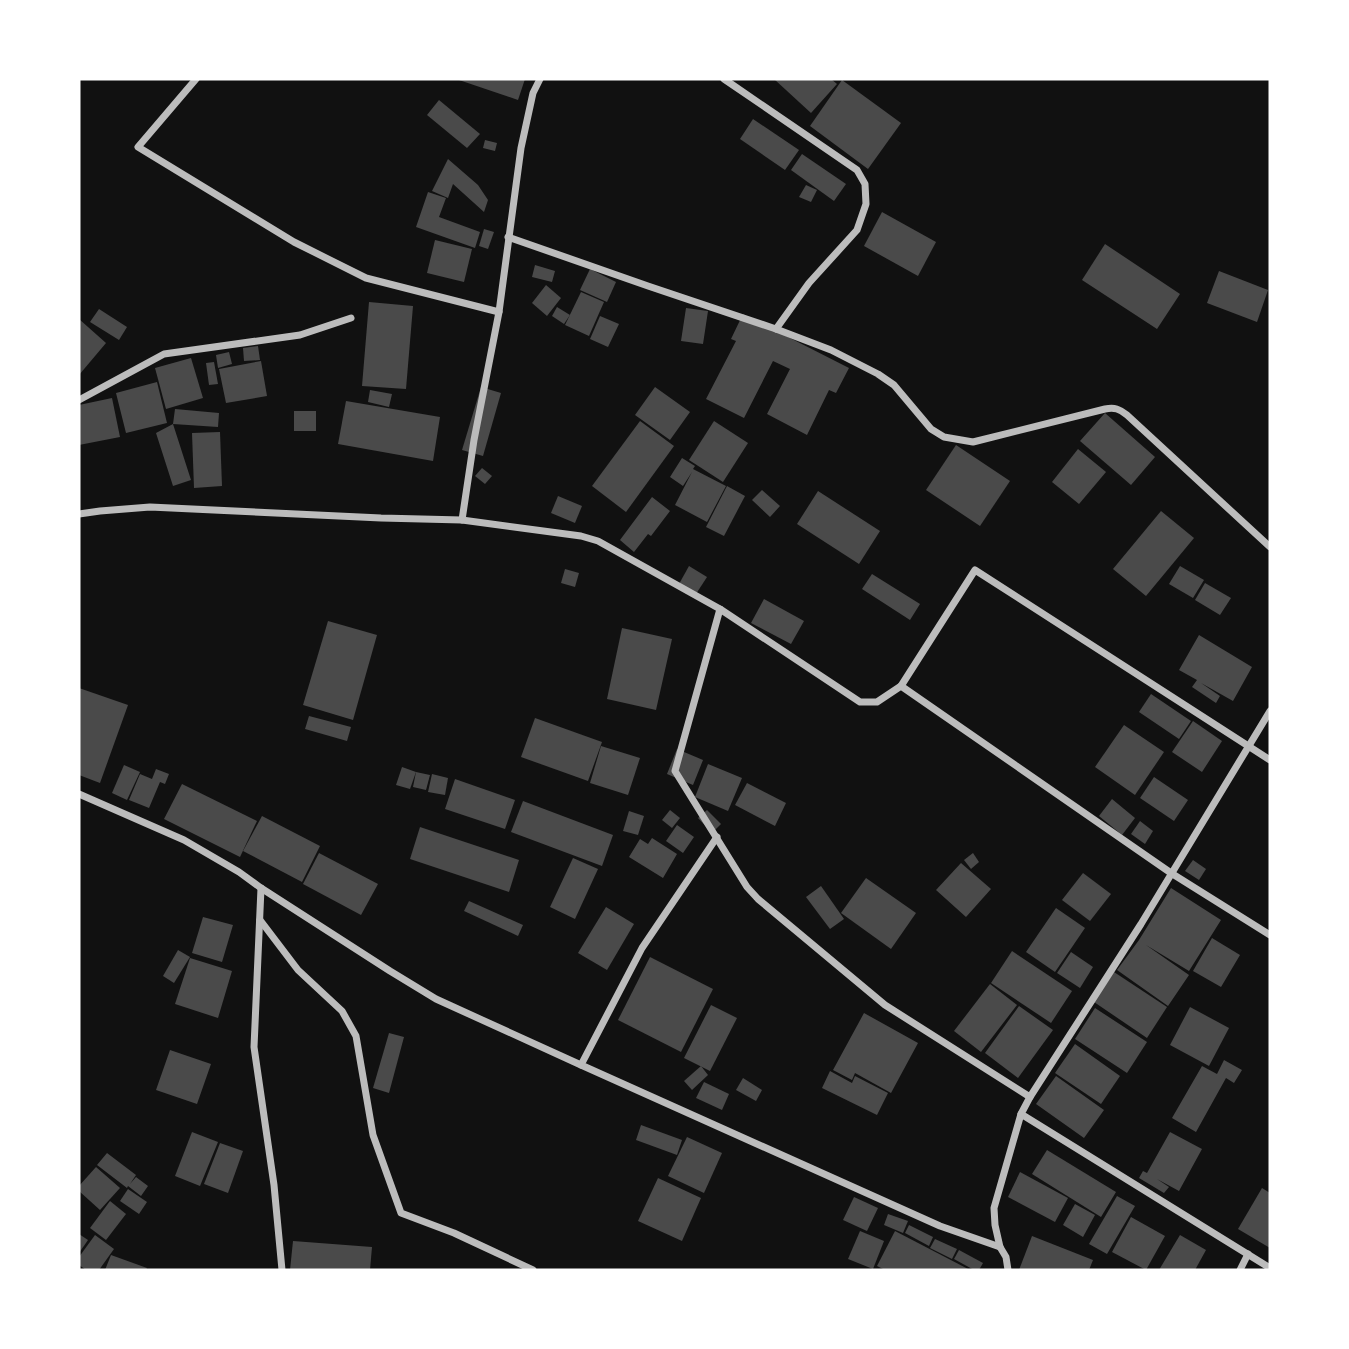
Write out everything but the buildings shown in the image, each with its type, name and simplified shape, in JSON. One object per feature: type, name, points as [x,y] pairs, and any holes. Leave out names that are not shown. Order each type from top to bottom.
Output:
[{"type":"street","points":[[196,79],[138,147],[294,242],[366,278],[499,312]]},
{"type":"street","points":[[462,520],[474,439],[499,312],[520,148],[533,93],[540,79]]},
{"type":"street","points":[[724,79],[856,170],[865,184],[866,204],[857,230],[809,283],[776,328]]},
{"type":"street","points":[[508,237],[831,349],[878,374],[894,386],[931,429],[944,437],[973,442],[1105,409],[1119,409],[1270,547]]},
{"type":"street","points":[[79,400],[164,354],[300,335],[351,318]]},
{"type":"street","points":[[79,514],[150,507],[462,520],[580,536],[598,541],[720,609],[860,702],[877,702],[901,686],[975,570],[1270,760]]},
{"type":"street","points":[[720,609],[675,771],[747,887],[796,932],[885,1005],[1030,1097]]},
{"type":"street","points":[[901,686],[1171,873],[1270,935]]},
{"type":"street","points":[[1008,1270],[995,1225],[994,1208],[1021,1114],[1141,924],[1270,711]]},
{"type":"street","points":[[79,794],[184,840],[239,872],[436,999],[940,1226],[1000,1247]]},
{"type":"street","points":[[580,1065],[642,948],[717,837]]},
{"type":"street","points":[[261,888],[254,1047],[274,1185],[282,1270]]},
{"type":"street","points":[[260,920],[298,970],[342,1011],[356,1036],[373,1135],[401,1213],[454,1233],[533,1270]]},
{"type":"street","points":[[1021,1114],[1270,1268]]},
{"type":"street","points":[[1240,1270],[1248,1254]]}]
